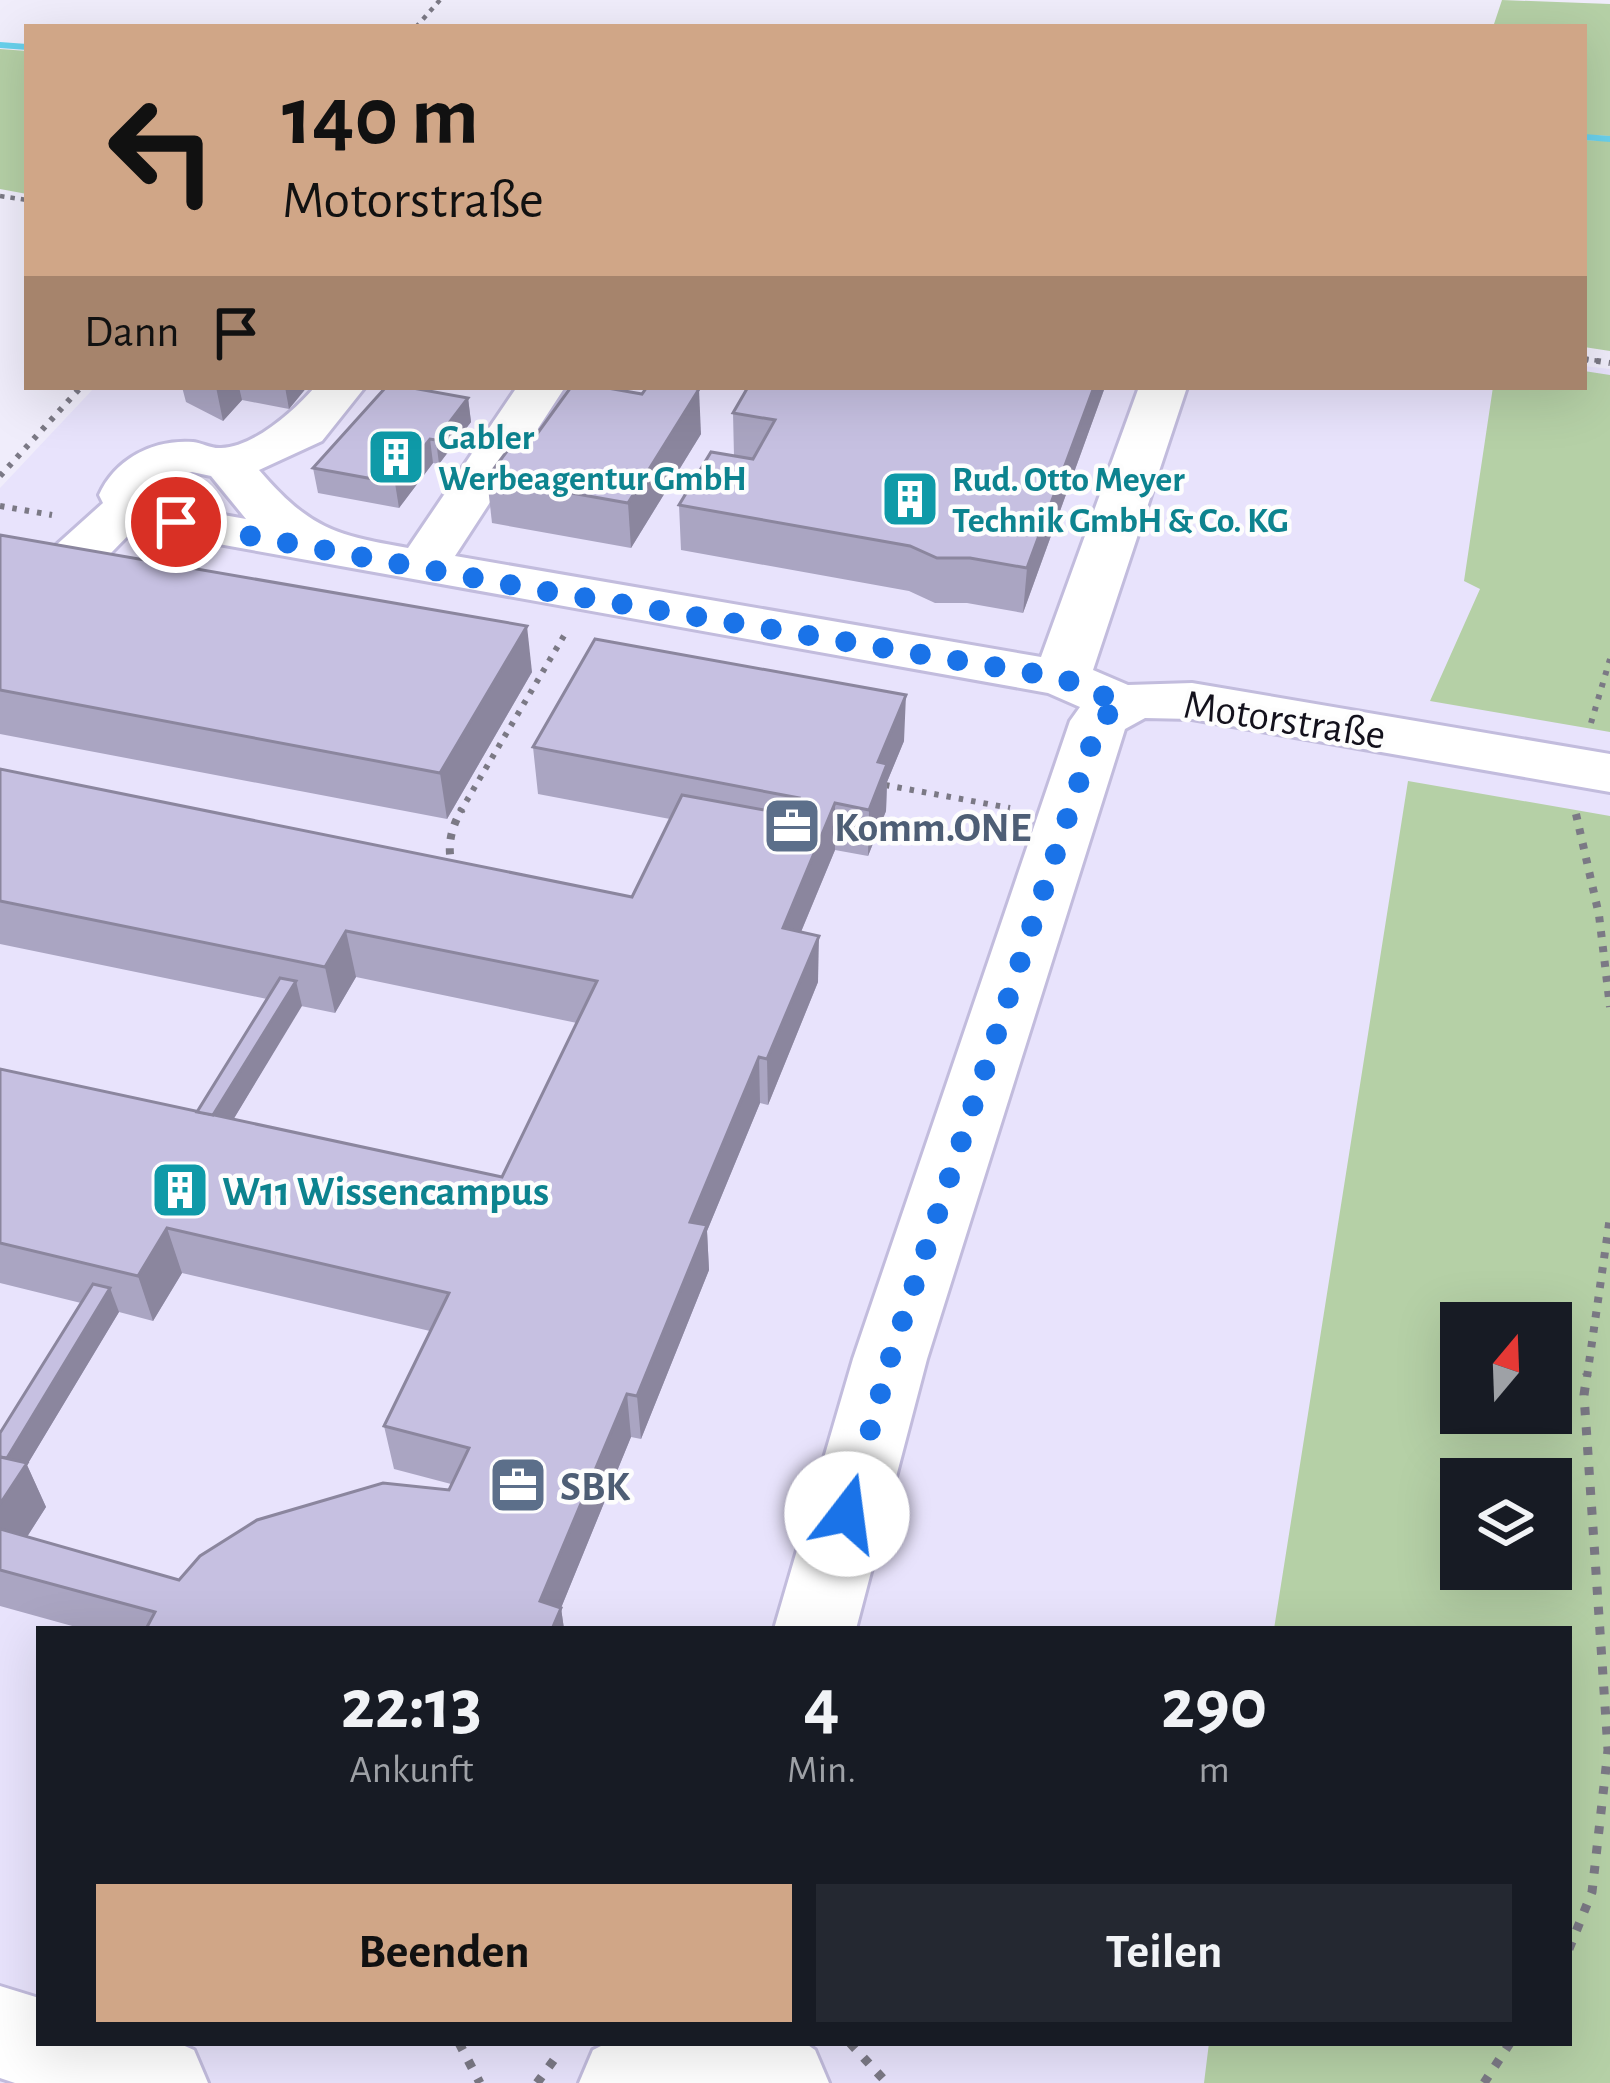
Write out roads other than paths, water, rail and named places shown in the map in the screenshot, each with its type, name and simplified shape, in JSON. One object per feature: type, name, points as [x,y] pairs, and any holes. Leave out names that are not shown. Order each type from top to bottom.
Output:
[{"type":"street","points":[[43,585],[130,506],[126,488],[150,466],[192,457],[228,465],[304,430],[338,390]]},
{"type":"street","points":[[422,566],[540,390]]},
{"type":"street","points":[[816,1626],[890,1359],[1099,721],[1092,691],[1162,390]]},
{"type":"street","name":"Motorstraße","points":[[228,465],[274,520],[328,550]]},
{"type":"street","name":"Motorstraße","points":[[130,506],[152,518],[422,566],[540,614],[694,590],[1092,691],[1192,701],[1596,770]]},
{"type":"street","points":[[0,2032],[36,2043]]},
{"type":"street","points":[[44,2046],[161,2083]]},
{"type":"street","points":[[659,2062],[703,2054],[742,2062],[795,2061]]},
{"type":"waterway","points":[[0,45],[24,47]]},
{"type":"waterway","points":[[1587,137],[1610,139]]},
{"type":"place","name":"Gabler Werbeagentur GmbH","points":[[396,457]]},
{"type":"place","name":"Rud. Otto Meyer Technik GmbH & Co. KG","points":[[910,499]]},
{"type":"place","name":"Komm.ONE","points":[[792,826]]},
{"type":"place","name":"W11 Wissencampus","points":[[180,1190]]},
{"type":"place","name":"SBK","points":[[518,1485]]}]
